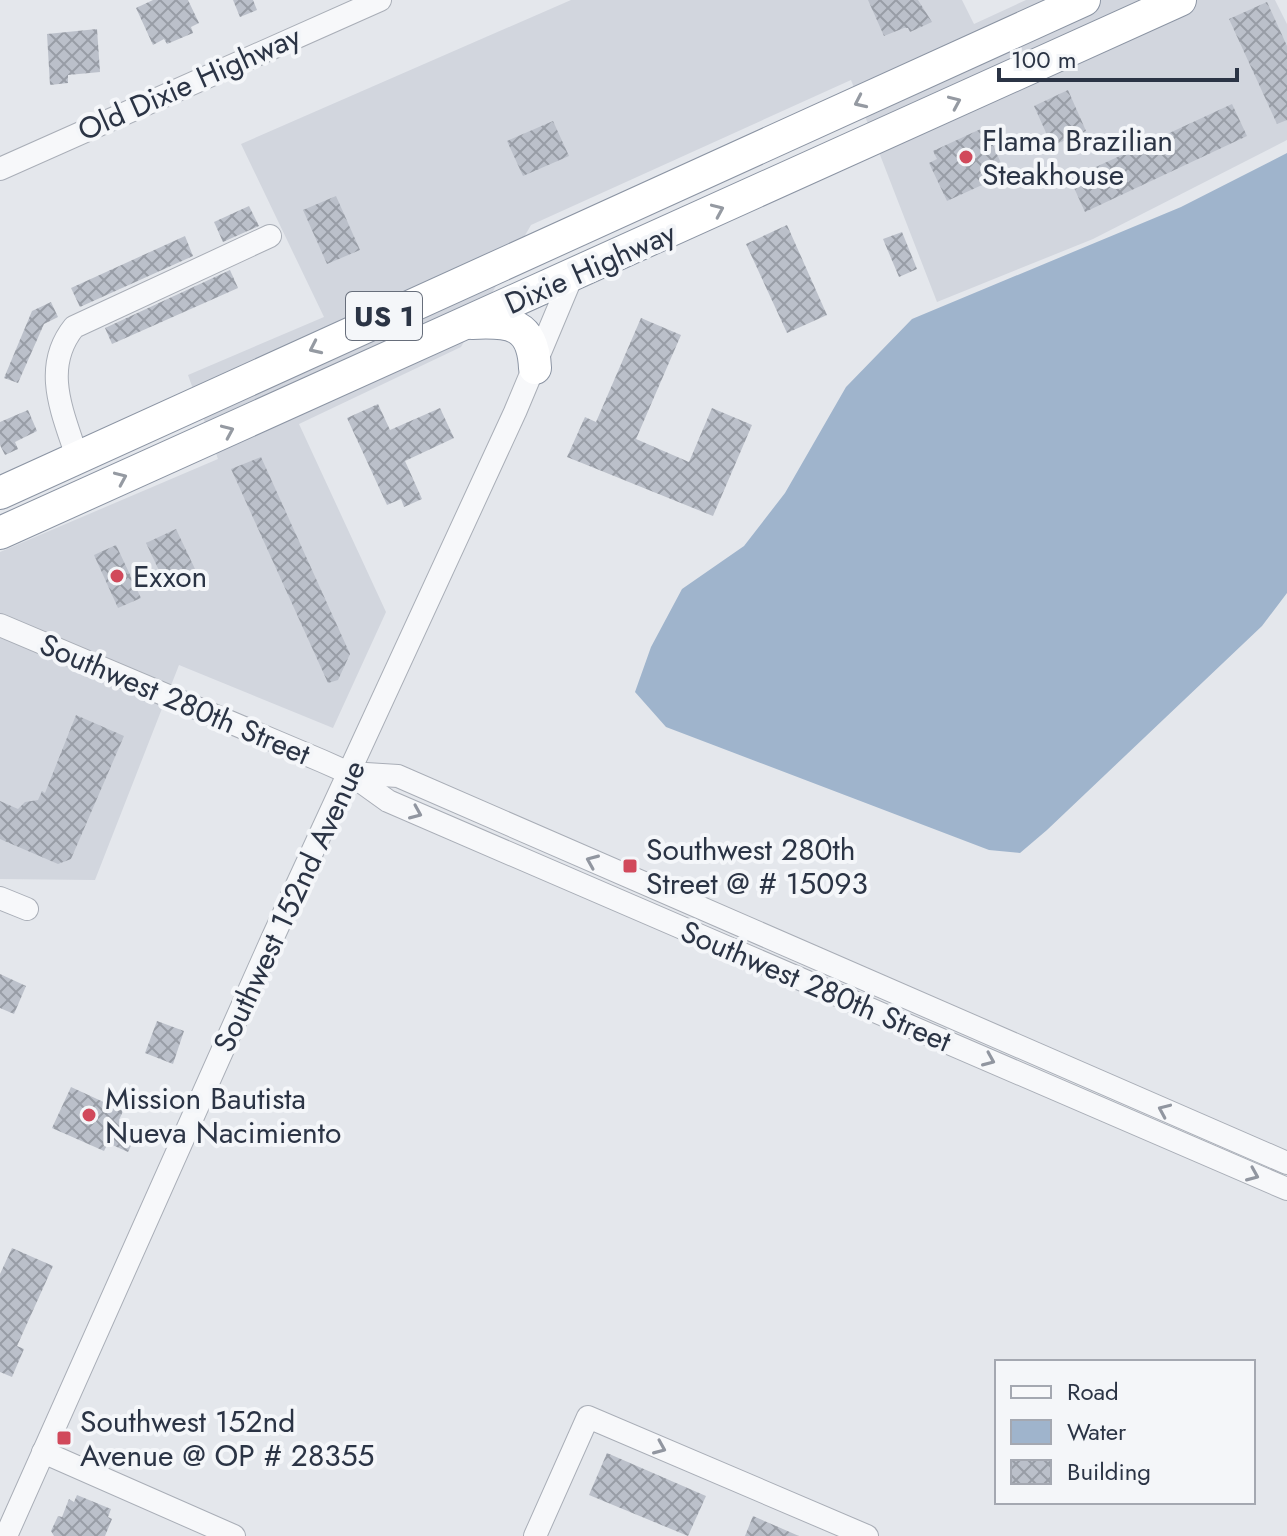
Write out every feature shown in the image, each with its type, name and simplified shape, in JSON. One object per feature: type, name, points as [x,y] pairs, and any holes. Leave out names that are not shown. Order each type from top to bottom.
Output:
[{"type":"highway","name":"Dixie Highway","points":[[0,493],[560,235],[769,144],[1084,0]]},
{"type":"highway","points":[[1091,40],[1087,30],[1094,15],[1127,0]]},
{"type":"highway","name":"Dixie Highway","points":[[0,533],[1180,0]]},
{"type":"highway","points":[[572,276],[587,246],[740,173],[769,144]]},
{"type":"highway","points":[[367,369],[402,332],[549,263],[560,255],[560,235]]},
{"type":"highway","points":[[468,323],[502,322],[522,330],[534,349],[535,368]]},
{"type":"highway","points":[[0,511],[74,475],[77,457]]},
{"type":"street","name":"Old Dixie Highway","points":[[0,169],[380,0]]},
{"type":"street","points":[[77,457],[55,380],[62,345],[74,327],[270,236]]},
{"type":"street","name":"Southwest 152nd Avenue","points":[[6,1536],[535,368],[572,276]]},
{"type":"street","name":"Southwest 280th Street","points":[[0,625],[349,773],[388,801],[1287,1189]]},
{"type":"street","name":"Southwest 280th Street","points":[[349,773],[398,776],[1287,1163]]},
{"type":"street","points":[[509,853],[518,830]]},
{"type":"street","points":[[639,910],[650,886]]},
{"type":"street","points":[[0,898],[27,909]]},
{"type":"street","points":[[786,973],[795,949]]},
{"type":"street","points":[[1027,1077],[1035,1054]]},
{"type":"street","points":[[1217,1159],[1225,1136]]},
{"type":"street","points":[[535,1536],[588,1417],[867,1536]]},
{"type":"street","points":[[43,1452],[234,1536]]},
{"type":"shaded area","points":[[571,0],[962,0],[974,24],[1026,0],[1275,0],[1287,24],[1287,140],[1093,239],[937,302],[851,80],[531,225],[461,347],[299,424],[386,612],[333,728],[179,665],[95,880],[0,879],[0,552],[218,459],[188,375],[324,317],[241,144]]},
{"type":"water","points":[[1287,153],[1287,593],[1262,626],[1020,853],[989,850],[666,727],[635,692],[651,647],[682,589],[744,546],[785,493],[846,387],[912,319],[1181,207]]},
{"type":"building","points":[[153,0],[188,0],[199,23],[191,27],[193,33],[167,44],[164,39],[153,45],[136,8]]},
{"type":"building","points":[[233,0],[253,0],[257,10],[240,17]]},
{"type":"building","points":[[868,0],[918,0],[932,22],[910,32],[904,28],[884,36]]},
{"type":"building","points":[[1267,2],[1287,46],[1287,120],[1277,124],[1229,19]]},
{"type":"building","points":[[97,29],[100,72],[68,75],[68,83],[50,85],[47,34]]},
{"type":"building","points":[[1068,90],[1086,131],[1052,146],[1034,106]]},
{"type":"building","points":[[1232,104],[1247,136],[1085,212],[1070,179]]},
{"type":"building","points":[[553,121],[569,156],[523,176],[507,141]]},
{"type":"building","points":[[985,127],[1004,170],[980,181],[982,185],[947,201],[929,163],[937,159],[933,151]]},
{"type":"building","points":[[336,196],[360,250],[327,264],[303,210]]},
{"type":"building","points":[[249,206],[259,226],[223,242],[214,222]]},
{"type":"building","points":[[787,225],[827,315],[787,333],[746,244]]},
{"type":"building","points":[[902,232],[917,269],[899,277],[883,239]]},
{"type":"building","points":[[185,236],[193,256],[80,307],[71,288]]},
{"type":"building","points":[[230,270],[238,288],[112,344],[105,328]]},
{"type":"building","points":[[51,302],[58,317],[44,324],[18,383],[4,378],[32,311]]},
{"type":"building","points":[[641,318],[681,335],[636,439],[689,462],[712,408],[752,425],[713,516],[567,457],[585,417],[596,422]]},
{"type":"building","points":[[378,404],[390,430],[440,408],[454,438],[405,461],[422,499],[404,507],[401,499],[387,505],[347,418]]},
{"type":"building","points":[[28,410],[37,431],[15,442],[18,449],[5,455],[0,445],[0,422]]},
{"type":"building","points":[[261,457],[350,654],[338,680],[328,683],[231,469]]},
{"type":"building","points":[[176,529],[195,569],[165,583],[146,543]]},
{"type":"building","name":"Exxon","points":[[116,545],[141,598],[118,608],[94,555]]},
{"type":"building","points":[[76,715],[124,736],[71,859],[58,864],[0,839],[0,801],[18,809],[25,802],[38,800],[42,791],[45,793]]},
{"type":"building","points":[[0,974],[26,986],[14,1014],[0,1008]]},
{"type":"building","points":[[157,1021],[184,1031],[173,1064],[145,1053]]},
{"type":"building","name":"Mission Bautista Nueva Nacimiento","points":[[71,1087],[123,1111],[119,1120],[139,1129],[128,1152],[108,1143],[104,1151],[52,1128]]},
{"type":"building","points":[[12,1248],[53,1266],[17,1346],[24,1349],[12,1377],[0,1372],[0,1274]]},
{"type":"building","points":[[607,1453],[706,1496],[688,1536],[589,1495]]},
{"type":"building","points":[[77,1495],[111,1509],[108,1517],[112,1519],[105,1536],[54,1536],[51,1531],[58,1516],[62,1517],[69,1499],[74,1502]]},
{"type":"building","points":[[753,1516],[799,1536],[745,1536]]},
{"type":"place","name":"Flama Brazilian Steakhouse","points":[[966,157]]},
{"type":"place","name":"Exxon","points":[[117,576]]},
{"type":"place","name":"Southwest 280th Street @ # 15093","points":[[630,866]]},
{"type":"place","name":"Mission Bautista Nueva Nacimiento","points":[[89,1115]]},
{"type":"place","name":"Southwest 152nd Avenue @ OP # 28355","points":[[64,1438]]}]
